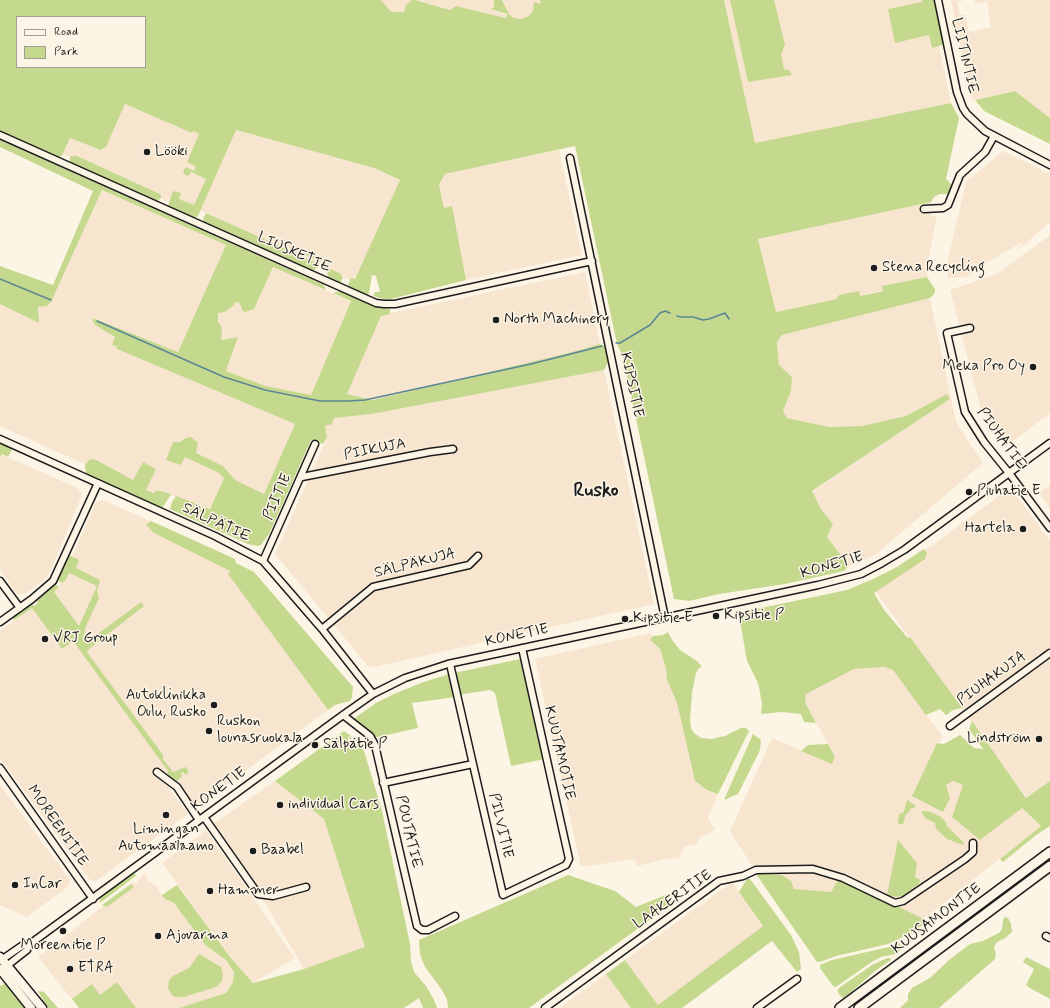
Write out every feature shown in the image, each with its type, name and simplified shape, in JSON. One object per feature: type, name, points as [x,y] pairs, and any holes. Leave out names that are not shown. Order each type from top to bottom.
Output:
[{"type":"highway","name":"KUUSAMONTIE","points":[[840,1008],[1050,852]]},
{"type":"highway","name":"KUUSAMONTIE","points":[[859,1008],[1050,866]]},
{"type":"main road","points":[[1,965],[31,1008]]},
{"type":"main road","points":[[1,965],[42,1008]]},
{"type":"street","name":"LIITINTIE","points":[[938,0],[960,101],[967,114],[994,136],[1050,165]]},
{"type":"street","name":"LIUSKETIE","points":[[0,135],[342,289],[380,304],[395,304],[592,261]]},
{"type":"street","points":[[924,209],[943,208],[948,205],[960,175],[985,152],[994,136]]},
{"type":"street","name":"KIPSITIE","points":[[570,158],[665,618]]},
{"type":"street","name":"PIUHATIE","points":[[970,328],[946,333],[966,412],[984,442],[1050,528]]},
{"type":"street","name":"SÄLPÄTIE","points":[[0,439],[228,542],[263,561],[322,629],[373,694]]},
{"type":"street","name":"KONETIE","points":[[1,965],[26,950],[30,944],[343,715],[373,694],[405,678],[450,664],[842,580],[861,574],[904,550],[1050,443]]},
{"type":"street","name":"PIITIE","points":[[263,561],[302,477],[315,444]]},
{"type":"street","name":"PIIKUJA","points":[[302,477],[430,452],[453,449]]},
{"type":"street","points":[[0,622],[53,581],[98,484]]},
{"type":"street","name":"SÄLPÄKUJA","points":[[322,629],[373,587],[469,565],[478,556]]},
{"type":"street","points":[[0,581],[20,608]]},
{"type":"street","name":"KUUTAMOTIE","points":[[503,895],[568,864],[569,856],[522,648]]},
{"type":"street","name":"PIUHAKUJA","points":[[950,726],[1050,653]]},
{"type":"street","name":"PILVITIE","points":[[450,664],[503,895]]},
{"type":"street","name":"POUTATIE","points":[[343,715],[372,739],[375,746],[416,925],[420,929],[428,930],[455,916]]},
{"type":"street","points":[[384,783],[473,764]]},
{"type":"street","name":"MOREENITIE","points":[[0,768],[93,899]]},
{"type":"street","points":[[157,772],[177,786],[258,894],[273,896],[306,888]]},
{"type":"street","name":"LAAKERITIE","points":[[545,1008],[720,881],[743,876],[756,870],[813,869],[843,878],[895,902],[903,901],[974,852],[973,843]]},
{"type":"street","points":[[757,1008],[797,979]]},
{"type":"shaded area","points":[[381,0],[412,0],[406,5],[405,12],[391,12]]},
{"type":"shaded area","points":[[415,0],[494,0],[494,7],[491,9],[507,15],[506,18],[456,6],[450,10]]},
{"type":"shaded area","points":[[502,0],[540,0],[541,4],[529,16],[521,19],[514,18],[509,14]]},
{"type":"shaded area","points":[[724,0],[929,0],[951,103],[755,143]]},
{"type":"shaded area","points":[[951,0],[965,0],[957,2],[960,15],[965,14],[969,32],[991,27],[987,2],[975,4],[975,0],[1050,0],[1050,118],[1015,91],[972,100]]},
{"type":"shaded area","points":[[125,104],[192,133],[193,131],[199,134],[187,162],[196,167],[194,171],[183,171],[184,174],[190,172],[206,179],[194,206],[179,199],[173,191],[168,202],[161,198],[158,193],[77,156],[70,157],[62,154],[70,138],[98,150],[104,149]]},
{"type":"shaded area","points":[[235,130],[374,168],[401,181],[355,279],[351,278],[350,280],[340,276],[341,274],[200,210]]},
{"type":"shaded area","points":[[559,150],[582,255],[466,280],[452,207],[444,208],[439,185],[445,174]]},
{"type":"shaded area","points":[[1003,151],[1050,174],[1050,222],[1016,252],[1023,242],[979,267],[968,277],[948,278],[947,262],[966,182]]},
{"type":"shaded area","points":[[102,190],[226,245],[178,352],[93,318],[95,325],[115,337],[117,349],[295,424],[264,494],[220,474],[224,478],[210,509],[156,490],[154,493],[82,463],[0,426],[0,297],[39,314],[38,307],[46,306],[51,302]]},
{"type":"shaded area","points":[[931,202],[931,216],[937,216],[928,262],[927,277],[883,286],[883,290],[859,296],[859,291],[837,299],[776,312],[758,239]]},
{"type":"shaded area","points":[[1050,235],[1050,413],[1008,445],[981,410],[950,290],[997,274]]},
{"type":"shaded area","points":[[273,267],[351,301],[311,395],[266,386],[226,371],[238,337],[221,340],[218,312],[238,302],[242,310],[254,309]]},
{"type":"shaded area","points":[[585,272],[600,344],[373,400],[347,394],[381,315]]},
{"type":"shaded area","points":[[930,298],[956,422],[983,463],[875,555],[849,566],[827,537],[833,524],[821,509],[812,492],[950,399],[947,394],[906,416],[862,426],[829,427],[787,418],[783,411],[791,391],[779,365],[777,342],[782,335]]},
{"type":"shaded area","points":[[604,370],[654,604],[374,667],[367,665],[275,554],[324,445],[327,437],[325,426],[334,418],[372,414]]},
{"type":"shaded area","points":[[0,454],[78,488],[82,495],[47,578],[25,594],[17,594],[0,570]]},
{"type":"shaded area","points":[[1050,485],[1050,508],[1039,493]]},
{"type":"shaded area","points":[[1007,490],[1013,491],[1050,541],[1050,781],[1027,798],[870,584],[899,570]]},
{"type":"shaded area","points":[[103,500],[235,559],[229,574],[328,710],[195,808],[176,782],[168,787],[188,814],[96,881],[90,880],[0,758],[0,631],[59,587],[96,502]]},
{"type":"shaded area","points":[[650,633],[653,636],[650,641],[660,649],[666,669],[667,680],[677,703],[695,781],[707,790],[718,794],[708,818],[715,830],[699,838],[698,844],[684,847],[679,858],[666,859],[637,866],[635,859],[581,867],[535,659]]},
{"type":"shaded area","points":[[884,667],[893,670],[943,737],[937,743],[912,796],[953,781],[1022,808],[1041,826],[920,921],[834,893],[767,889],[730,831],[772,738],[832,763],[835,757],[805,702],[805,694],[854,669]]},
{"type":"shaded area","points":[[275,781],[324,819],[366,947],[304,969],[248,874],[213,824]]},
{"type":"shaded area","points":[[0,785],[70,880],[69,886],[27,917],[0,905]]},
{"type":"shaded area","points":[[206,830],[295,958],[253,983],[230,957],[162,863]]},
{"type":"shaded area","points":[[145,873],[148,881],[156,886],[165,899],[174,903],[205,945],[226,960],[234,972],[233,982],[226,993],[179,1008],[79,1008],[38,957],[103,906],[105,907],[132,885],[131,884],[133,882],[135,885],[139,878]]},
{"type":"shaded area","points":[[732,882],[763,926],[658,1005],[625,960]]},
{"type":"shaded area","points":[[606,974],[631,1008],[559,1008]]},
{"type":"green space","points":[[0,0],[381,0],[391,12],[404,12],[406,5],[412,0],[415,0],[450,10],[456,6],[506,18],[507,14],[491,9],[494,7],[494,0],[502,0],[509,14],[514,18],[521,19],[529,16],[533,11],[534,2],[541,4],[540,0],[724,0],[755,143],[951,103],[959,118],[946,179],[951,184],[950,194],[940,194],[934,197],[931,202],[758,239],[776,312],[837,299],[839,295],[859,291],[860,296],[883,291],[882,286],[927,277],[935,289],[935,293],[930,298],[782,335],[777,342],[779,365],[792,377],[791,391],[783,411],[787,418],[829,427],[862,426],[906,416],[947,394],[950,399],[812,491],[821,509],[833,524],[827,537],[849,566],[844,571],[785,584],[719,594],[689,601],[674,599],[623,357],[617,344],[575,146],[445,174],[439,185],[444,208],[452,206],[466,280],[387,300],[373,296],[375,292],[380,292],[376,276],[372,275],[369,293],[367,296],[348,288],[351,278],[355,279],[400,180],[374,168],[236,130],[198,216],[193,219],[168,208],[168,206],[174,191],[181,193],[179,199],[194,205],[206,179],[191,172],[188,176],[183,173],[185,167],[194,171],[196,167],[187,162],[199,134],[193,131],[192,133],[125,104],[106,147],[100,150],[70,138],[62,155],[58,158],[0,133]]},
{"type":"green space","points":[[730,0],[774,0],[785,45],[781,54],[784,69],[789,70],[792,75],[748,82]]},
{"type":"green space","points":[[922,0],[935,0],[943,41],[942,45],[932,48],[929,35],[895,43],[888,9],[922,2]]},
{"type":"green space","points":[[1015,91],[1050,118],[1050,144],[984,111],[975,100]]},
{"type":"green space","points":[[0,140],[324,285],[326,290],[273,267],[254,309],[245,312],[242,310],[238,302],[224,312],[218,313],[218,321],[222,328],[221,340],[238,337],[226,371],[266,386],[311,395],[351,301],[333,293],[340,291],[377,307],[390,309],[390,314],[381,316],[347,394],[373,400],[600,344],[606,347],[609,360],[604,370],[372,414],[334,418],[332,424],[325,426],[327,437],[323,444],[311,440],[269,534],[261,545],[257,546],[248,544],[170,509],[176,496],[210,509],[224,478],[219,473],[185,457],[181,465],[166,460],[173,442],[180,442],[191,437],[198,443],[196,453],[223,466],[235,480],[264,494],[295,424],[117,349],[116,346],[112,345],[115,337],[95,325],[93,321],[93,318],[178,352],[226,245],[102,190],[51,302],[47,306],[38,307],[39,323],[0,304],[0,266],[53,285],[93,191],[0,147]]},
{"type":"green space","points":[[77,156],[158,193],[161,195],[161,198],[156,202],[70,163],[70,157]]},
{"type":"green space","points":[[206,213],[320,264],[319,267],[314,270],[308,270],[205,224],[203,219]]},
{"type":"green space","points":[[291,244],[320,257],[321,261],[290,248]]},
{"type":"green space","points":[[329,268],[341,274],[343,277],[340,284],[330,280],[327,274]]},
{"type":"green space","points":[[0,443],[11,448],[12,450],[8,457],[2,454],[0,457]]},
{"type":"green space","points":[[93,459],[133,480],[143,462],[156,469],[146,490],[154,493],[156,490],[171,494],[161,508],[86,474],[85,465],[89,460]]},
{"type":"green space","points":[[151,521],[235,559],[236,563],[254,572],[353,687],[350,701],[335,705],[328,710],[228,574],[230,571],[154,533],[146,525]]},
{"type":"green space","points":[[924,549],[927,553],[925,559],[874,593],[884,610],[908,638],[910,637],[962,708],[953,710],[946,715],[940,709],[926,715],[893,670],[884,667],[854,669],[806,694],[805,702],[816,723],[804,722],[801,714],[781,712],[761,714],[762,703],[758,683],[747,661],[739,615],[742,612],[847,590],[897,567]]},
{"type":"green space","points":[[69,555],[79,560],[76,568],[100,580],[97,591],[99,598],[86,626],[83,637],[87,642],[141,602],[144,606],[87,652],[163,755],[163,759],[173,772],[186,767],[188,770],[186,775],[183,772],[181,773],[182,777],[174,783],[167,773],[168,771],[73,641],[62,649],[32,608],[14,620],[13,618],[13,616],[31,603],[34,606],[38,603],[36,599],[55,585],[59,586],[54,592],[79,626],[97,586],[69,573],[65,581],[62,583],[59,581],[58,578]]},
{"type":"green space","points":[[668,632],[680,650],[697,661],[702,667],[699,668],[696,673],[692,693],[690,720],[691,728],[694,733],[701,738],[711,739],[725,736],[741,728],[746,728],[749,731],[718,794],[707,790],[695,781],[677,703],[667,680],[666,669],[660,649],[650,640],[653,636],[663,635]]},
{"type":"green space","points":[[522,659],[545,759],[511,766],[495,693],[490,690],[459,696],[454,673]]},
{"type":"green space","points":[[450,674],[455,697],[412,703],[418,728],[373,738],[352,720],[376,703],[396,693]]},
{"type":"green space","points":[[972,721],[1026,798],[1050,781],[1050,826],[1036,835],[1003,862],[1000,859],[1041,826],[1022,808],[980,840],[952,817],[963,785],[953,781],[946,785],[950,798],[943,812],[912,796],[937,743],[944,744],[960,735],[974,748],[983,749],[969,729]]},
{"type":"green space","points":[[344,731],[359,742],[364,751],[382,811],[410,944],[411,961],[414,972],[426,986],[437,1008],[423,1008],[419,998],[404,1008],[179,1008],[226,993],[233,982],[234,972],[226,960],[205,945],[174,903],[165,899],[162,895],[177,885],[230,957],[253,983],[304,969],[365,947],[324,819],[275,781]]},
{"type":"green space","points":[[753,734],[761,740],[760,750],[738,794],[724,800]]},
{"type":"green space","points":[[828,744],[835,757],[832,764],[801,751],[808,745]]},
{"type":"green space","points":[[907,800],[916,806],[911,808],[906,814],[903,824],[899,824],[899,814],[904,812]]},
{"type":"green space","points":[[922,811],[931,812],[941,817],[946,822],[947,826],[964,843],[963,845],[947,839],[936,829],[935,823],[925,818]]},
{"type":"green space","points":[[898,840],[917,863],[915,877],[920,880],[919,884],[902,896],[896,897],[887,895]]},
{"type":"green space","points":[[132,874],[137,875],[100,903],[100,898]]},
{"type":"green space","points":[[756,874],[782,875],[791,881],[794,889],[831,892],[839,878],[928,921],[910,934],[888,944],[817,962]]},
{"type":"green space","points":[[568,875],[615,891],[636,907],[668,894],[672,897],[670,905],[529,1008],[448,1008],[447,1000],[442,990],[425,967],[420,954],[419,940]]},
{"type":"green space","points":[[747,879],[750,879],[791,935],[799,952],[801,969],[797,972],[772,941],[682,1008],[631,1008],[606,974],[625,960],[658,1005],[763,926],[739,892]]},
{"type":"green space","points":[[131,884],[134,887],[107,907],[102,905]]},
{"type":"green space","points":[[1005,917],[1008,918],[1011,924],[1012,932],[997,942],[994,947],[996,954],[995,959],[939,1008],[900,1008],[908,1000],[908,994],[912,988],[930,978],[949,960],[970,944],[983,941],[999,933],[1002,929],[1003,920]]},
{"type":"green space","points":[[899,943],[903,948],[896,954],[881,957],[870,963],[836,987],[833,986],[820,968],[820,965],[832,960],[889,947]]},
{"type":"green space","points":[[199,954],[221,967],[223,974],[222,981],[216,987],[184,997],[175,997],[168,988],[169,980],[173,976],[189,968]]},
{"type":"green space","points":[[1026,957],[1050,969],[1050,999],[1026,985],[1034,969],[1023,962]]},
{"type":"green space","points":[[890,958],[891,960],[875,971],[843,998],[837,991],[839,988],[872,965]]},
{"type":"green space","points":[[117,982],[136,1008],[79,1008],[72,999],[92,984],[100,995]]},
{"type":"green space","points":[[7,983],[27,1008],[0,1008],[0,986]]},
{"type":"green space","points":[[38,991],[44,992],[58,1008],[48,1008]]},
{"type":"waterway","points":[[0,279],[51,300]]},
{"type":"waterway","points":[[616,343],[620,343],[650,325],[660,313],[665,311],[670,313]]},
{"type":"waterway","points":[[677,316],[693,317],[703,320],[725,313],[729,319]]},
{"type":"waterway","points":[[97,321],[224,377],[265,390],[320,401],[365,400],[531,364],[602,346]]},
{"type":"place","name":"Lööki","points":[[147,152]]},
{"type":"place","name":"Stena Recycling","points":[[874,268]]},
{"type":"place","name":"North Machinery","points":[[496,320]]},
{"type":"place","name":"Meka Pro Oy","points":[[1033,367]]},
{"type":"place","name":"Piuhatie E","points":[[969,492]]},
{"type":"place","name":"Hartela","points":[[1023,529]]},
{"type":"place","name":"Kipsitie P","points":[[716,616]]},
{"type":"place","name":"Kipsitie E","points":[[625,619]]},
{"type":"place","name":"VRJ Group","points":[[45,639]]},
{"type":"place","name":"Autoklinikka Oulu, Rusko","points":[[214,705]]},
{"type":"place","name":"Ruskon lounasruokala","points":[[209,731]]},
{"type":"place","name":"Lindström","points":[[1039,739]]},
{"type":"place","name":"Sälpätie P","points":[[315,745]]},
{"type":"place","name":"individual Cars","points":[[280,805]]},
{"type":"place","name":"Limingan Automaalaamo","points":[[166,815]]},
{"type":"place","name":"Baabel","points":[[253,851]]},
{"type":"place","name":"InCar","points":[[15,885]]},
{"type":"place","name":"Hammer","points":[[210,891]]},
{"type":"place","name":"Moreenitie P","points":[[63,931]]},
{"type":"place","name":"Ajovarma","points":[[158,936]]},
{"type":"place","name":"ETRA","points":[[70,969]]},
{"type":"district","name":"Rusko","points":[[596,492]]}]
